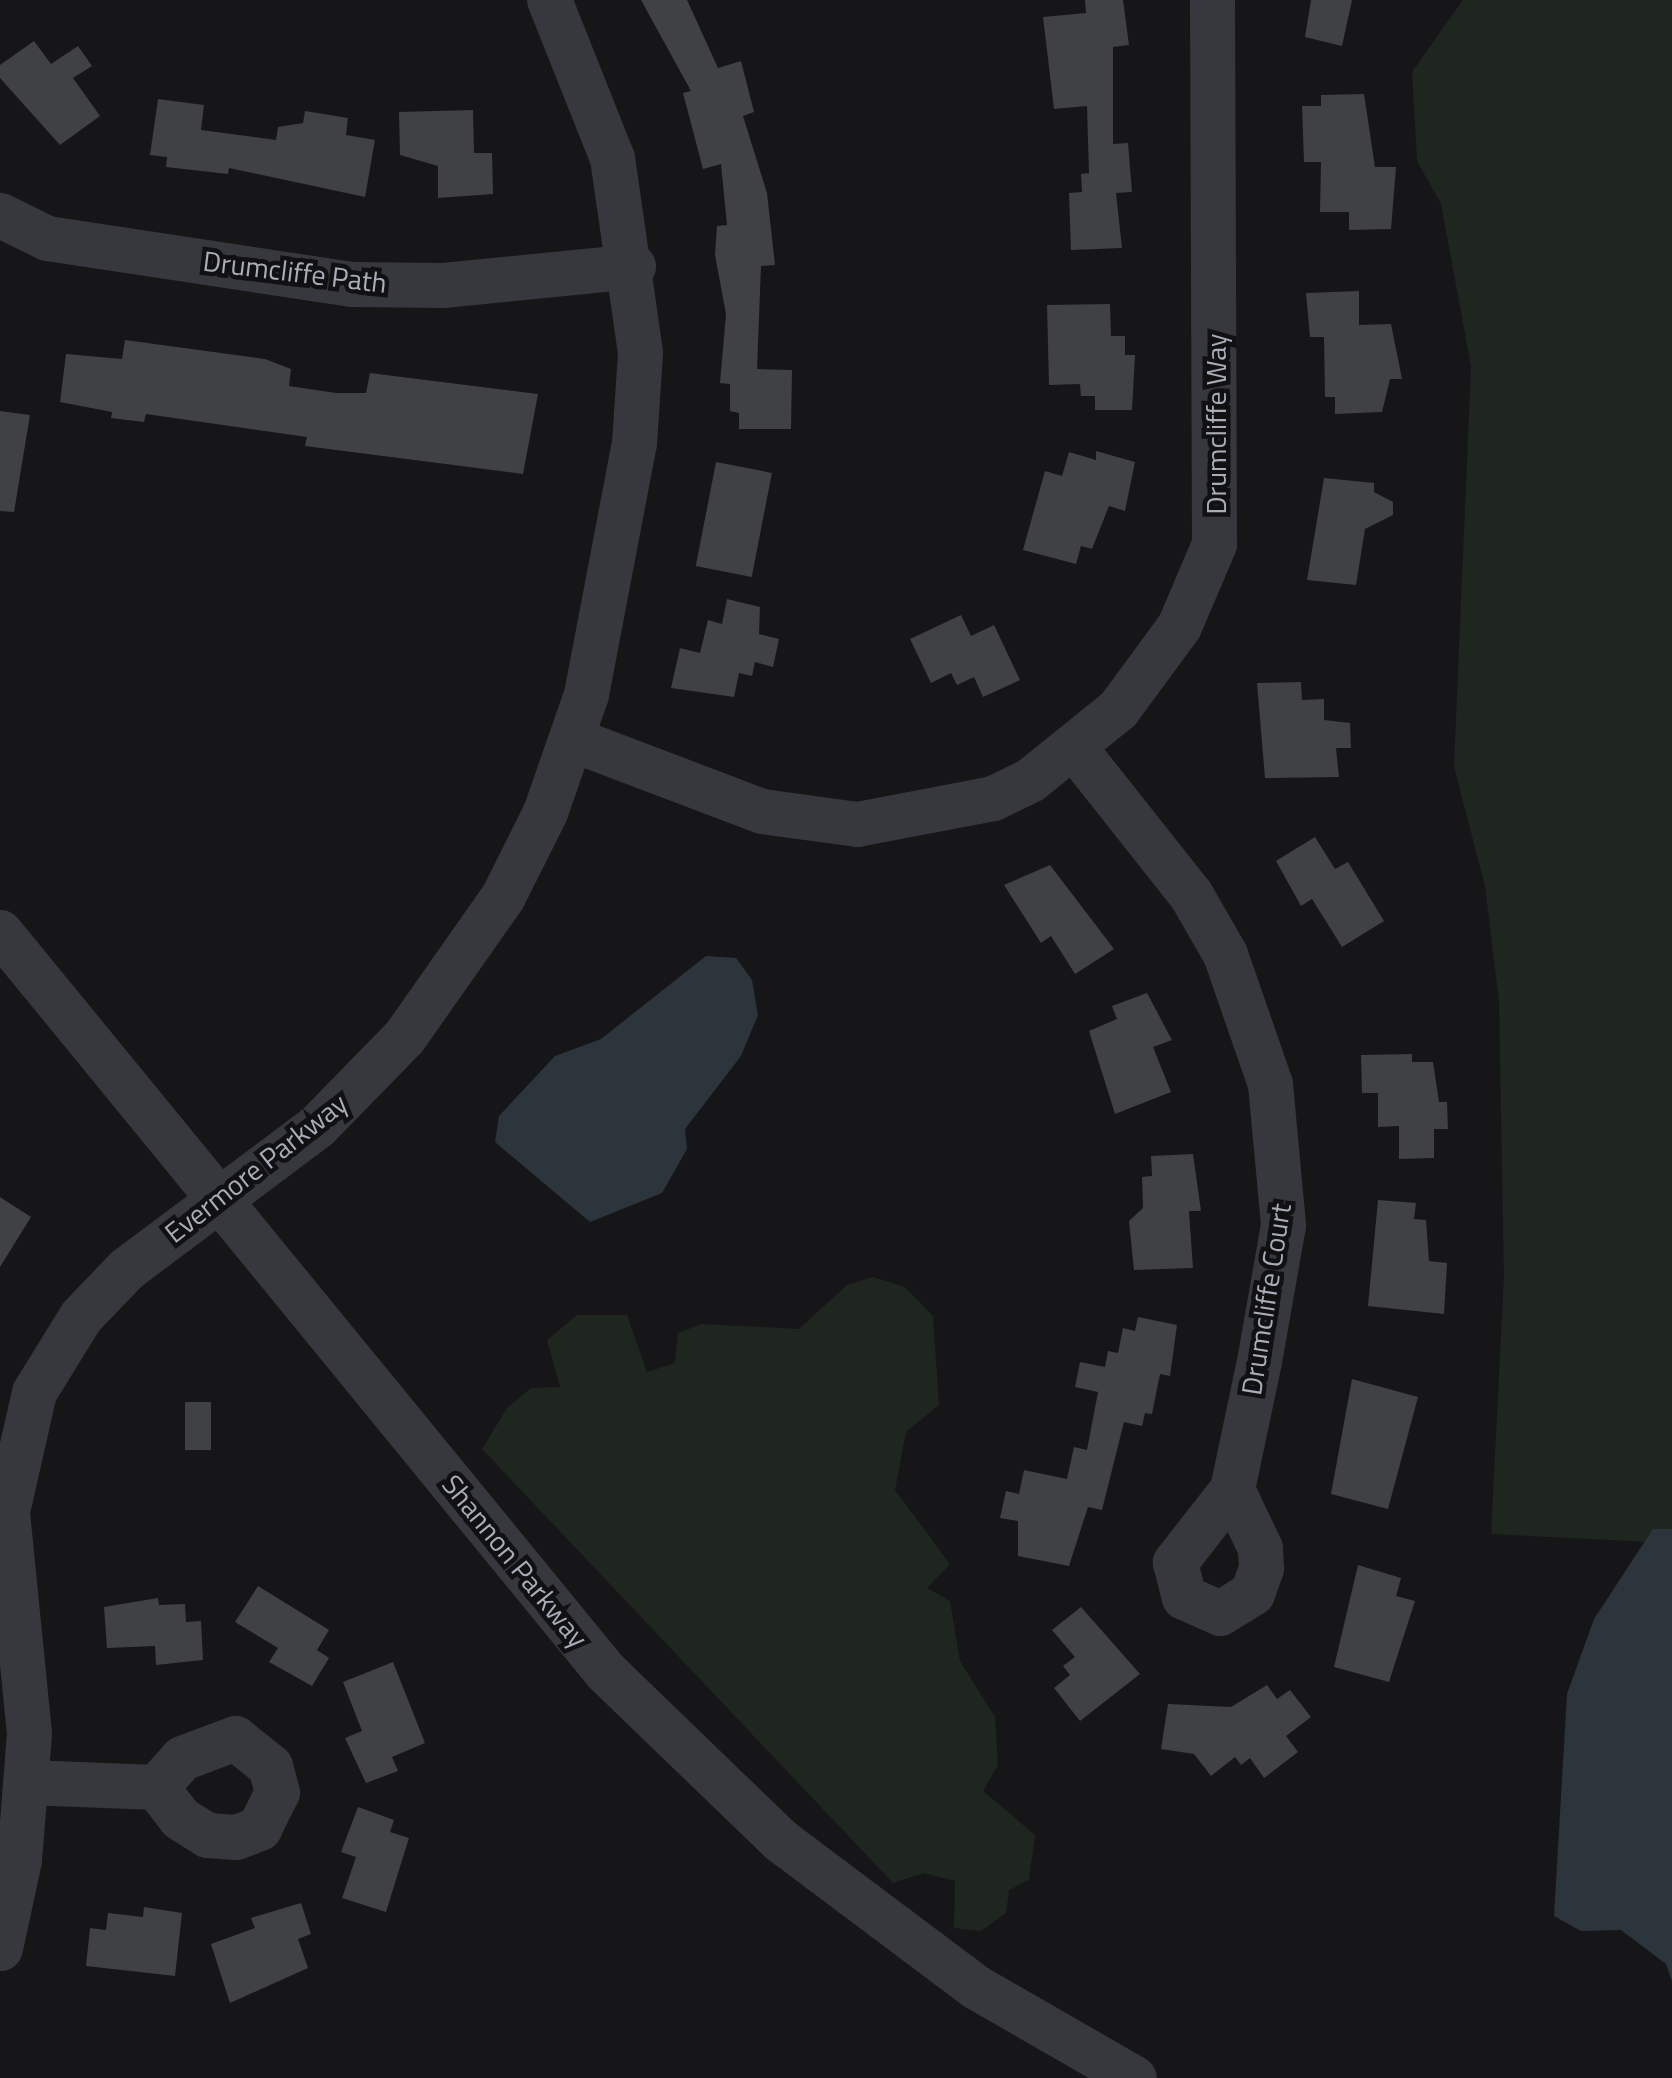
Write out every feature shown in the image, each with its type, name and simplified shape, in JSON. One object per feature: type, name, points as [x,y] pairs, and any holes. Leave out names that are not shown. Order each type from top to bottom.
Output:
[{"type":"street","name":"Evermore Parkway","points":[[0,1948],[27,1782],[7,1511],[17,1385],[126,1269],[317,1126],[423,1013],[503,896],[572,739],[604,618],[634,444],[640,352],[633,266],[602,124],[550,0]]},
{"type":"street","name":"Drumcliffe Way","points":[[572,739],[762,811],[857,824],[993,798],[1073,746],[1147,676],[1214,544],[1212,0]]},
{"type":"street","name":"Drumcliffe Path","points":[[7,234],[352,284],[443,285],[633,266]]},
{"type":"street","name":"Drumcliffe Court","points":[[1073,746],[1192,895],[1225,954],[1270,1084],[1283,1226],[1232,1489]]},
{"type":"street","name":"Shannon Parkway","points":[[0,932],[605,1671],[780,1840],[976,1987],[1134,2078]]},
{"type":"street","points":[[27,1782],[156,1787]]},
{"type":"shaded area","points":[[1463,0],[1672,0],[1672,1543],[1491,1534],[1504,1277],[1499,1002],[1485,886],[1454,767],[1471,366],[1441,204],[1417,161],[1412,72]]},
{"type":"shaded area","points":[[706,956],[736,958],[752,980],[758,1015],[741,1056],[685,1129],[687,1149],[662,1193],[590,1222],[495,1142],[499,1116],[555,1056],[601,1039]]},
{"type":"shaded area","points":[[873,1277],[905,1287],[933,1316],[939,1405],[906,1432],[895,1490],[950,1564],[927,1588],[950,1601],[960,1661],[995,1717],[998,1765],[983,1791],[1035,1835],[1029,1880],[1009,1890],[1006,1913],[981,1931],[954,1928],[955,1881],[924,1873],[893,1883],[482,1449],[507,1408],[531,1388],[560,1387],[547,1340],[577,1315],[627,1315],[647,1372],[675,1363],[678,1333],[702,1324],[799,1329],[847,1285]]},
{"type":"shaded area","points":[[1653,1529],[1672,1529],[1672,1981],[1666,1964],[1621,1930],[1581,1931],[1554,1916],[1567,1694],[1594,1619]]},
{"type":"building","points":[[641,0],[687,0],[718,68],[741,61],[754,112],[743,116],[767,193],[775,265],[761,266],[757,369],[792,370],[791,429],[739,429],[739,413],[730,411],[730,384],[720,383],[726,314],[715,255],[717,226],[727,225],[721,164],[703,169],[683,93],[691,91]]},
{"type":"building","points":[[1085,0],[1123,0],[1129,45],[1113,47],[1113,144],[1128,143],[1132,192],[1116,193],[1122,248],[1071,250],[1069,193],[1082,192],[1081,174],[1089,173],[1087,106],[1054,109],[1043,17],[1086,13]]},
{"type":"building","points":[[1311,0],[1352,0],[1342,46],[1305,37]]},
{"type":"building","points":[[34,41],[51,64],[78,46],[92,66],[73,78],[100,116],[60,145],[0,78],[0,65]]},
{"type":"building","points":[[1364,94],[1375,167],[1396,167],[1391,229],[1349,230],[1349,212],[1320,212],[1321,162],[1304,162],[1302,106],[1321,106],[1321,95]]},
{"type":"building","points":[[158,99],[204,105],[201,130],[276,140],[278,127],[303,123],[305,111],[348,118],[346,135],[375,140],[365,197],[229,168],[228,174],[166,167],[167,157],[150,155]]},
{"type":"building","points":[[473,110],[474,153],[492,153],[493,194],[438,198],[438,166],[400,155],[399,112]]},
{"type":"building","points":[[1359,291],[1359,325],[1391,324],[1402,379],[1390,379],[1382,412],[1335,414],[1335,397],[1325,397],[1324,337],[1310,337],[1306,293]]},
{"type":"building","points":[[1110,304],[1111,336],[1125,336],[1125,355],[1135,355],[1132,410],[1095,410],[1095,396],[1081,396],[1080,384],[1049,385],[1047,305]]},
{"type":"building","points":[[125,340],[265,359],[291,369],[289,386],[336,393],[366,393],[370,373],[538,394],[523,474],[305,446],[307,437],[146,414],[144,422],[111,418],[112,412],[60,402],[66,354],[122,359]]},
{"type":"building","points":[[0,411],[30,415],[14,512],[0,511]]},
{"type":"building","points":[[1096,451],[1135,462],[1125,511],[1109,506],[1092,549],[1081,546],[1076,564],[1023,550],[1045,471],[1062,476],[1069,452],[1096,460]]},
{"type":"building","points":[[716,462],[772,473],[752,577],[696,566]]},
{"type":"building","points":[[1324,478],[1374,483],[1374,492],[1393,502],[1393,515],[1365,529],[1356,585],[1307,580]]},
{"type":"building","points":[[727,599],[760,607],[759,634],[779,639],[773,667],[755,662],[752,676],[739,673],[734,697],[671,688],[680,648],[700,653],[708,620],[722,624]]},
{"type":"building","points":[[961,615],[971,636],[994,625],[1020,680],[983,697],[974,677],[957,685],[951,673],[931,683],[910,639]]},
{"type":"building","points":[[1301,682],[1302,700],[1324,699],[1324,720],[1350,723],[1351,748],[1336,748],[1339,777],[1265,778],[1257,683]]},
{"type":"building","points":[[1315,837],[1335,869],[1348,862],[1384,921],[1342,947],[1312,899],[1301,906],[1276,861]]},
{"type":"building","points":[[1050,865],[1114,949],[1075,974],[1051,936],[1041,943],[1004,885]]},
{"type":"building","points":[[1147,993],[1172,1040],[1153,1047],[1171,1092],[1115,1114],[1089,1031],[1117,1019],[1112,1006]]},
{"type":"building","points":[[1412,1054],[1412,1062],[1433,1062],[1439,1102],[1447,1102],[1448,1129],[1434,1129],[1434,1158],[1399,1159],[1399,1126],[1378,1127],[1378,1093],[1362,1093],[1361,1055]]},
{"type":"building","points":[[1193,1154],[1201,1211],[1189,1211],[1193,1268],[1134,1270],[1129,1221],[1143,1208],[1142,1177],[1152,1176],[1151,1156]]},
{"type":"building","points":[[0,1197],[31,1217],[0,1267]]},
{"type":"building","points":[[1378,1200],[1416,1203],[1414,1219],[1426,1220],[1429,1261],[1447,1263],[1444,1314],[1368,1306]]},
{"type":"building","points":[[1138,1317],[1177,1325],[1170,1376],[1160,1374],[1152,1414],[1145,1413],[1142,1426],[1124,1422],[1102,1510],[1088,1507],[1069,1566],[1018,1556],[1018,1521],[1000,1518],[1006,1491],[1019,1494],[1024,1470],[1067,1479],[1074,1447],[1087,1450],[1098,1392],[1075,1387],[1080,1362],[1105,1367],[1108,1351],[1118,1353],[1123,1328],[1135,1331]]},
{"type":"building","points":[[1352,1379],[1418,1397],[1388,1509],[1331,1494]]},
{"type":"building","points":[[185,1402],[211,1402],[211,1450],[185,1450]]},
{"type":"building","points":[[1358,1565],[1401,1578],[1396,1596],[1415,1601],[1389,1682],[1334,1667]]},
{"type":"building","points":[[258,1586],[329,1630],[317,1650],[329,1658],[312,1686],[269,1662],[278,1648],[235,1622]]},
{"type":"building","points":[[158,1598],[159,1605],[185,1604],[186,1622],[201,1621],[203,1660],[156,1665],[155,1646],[107,1648],[104,1607]]},
{"type":"building","points":[[1081,1607],[1140,1674],[1080,1721],[1054,1688],[1070,1675],[1063,1666],[1075,1657],[1052,1630]]},
{"type":"building","points":[[393,1662],[425,1743],[392,1757],[398,1771],[366,1783],[345,1738],[362,1731],[343,1682]]},
{"type":"building","points":[[1267,1685],[1277,1699],[1290,1690],[1311,1717],[1286,1736],[1298,1752],[1264,1778],[1250,1758],[1241,1765],[1235,1757],[1211,1776],[1194,1754],[1161,1749],[1168,1704],[1231,1707]]},
{"type":"building","points":[[358,1807],[394,1820],[390,1832],[409,1838],[386,1912],[342,1898],[356,1857],[341,1852]]},
{"type":"building","points":[[301,1903],[311,1934],[298,1939],[308,1968],[230,2003],[211,1944],[255,1928],[251,1918]]},
{"type":"building","points":[[144,1907],[182,1913],[175,1976],[86,1966],[90,1928],[106,1930],[108,1913],[143,1917]]}]
